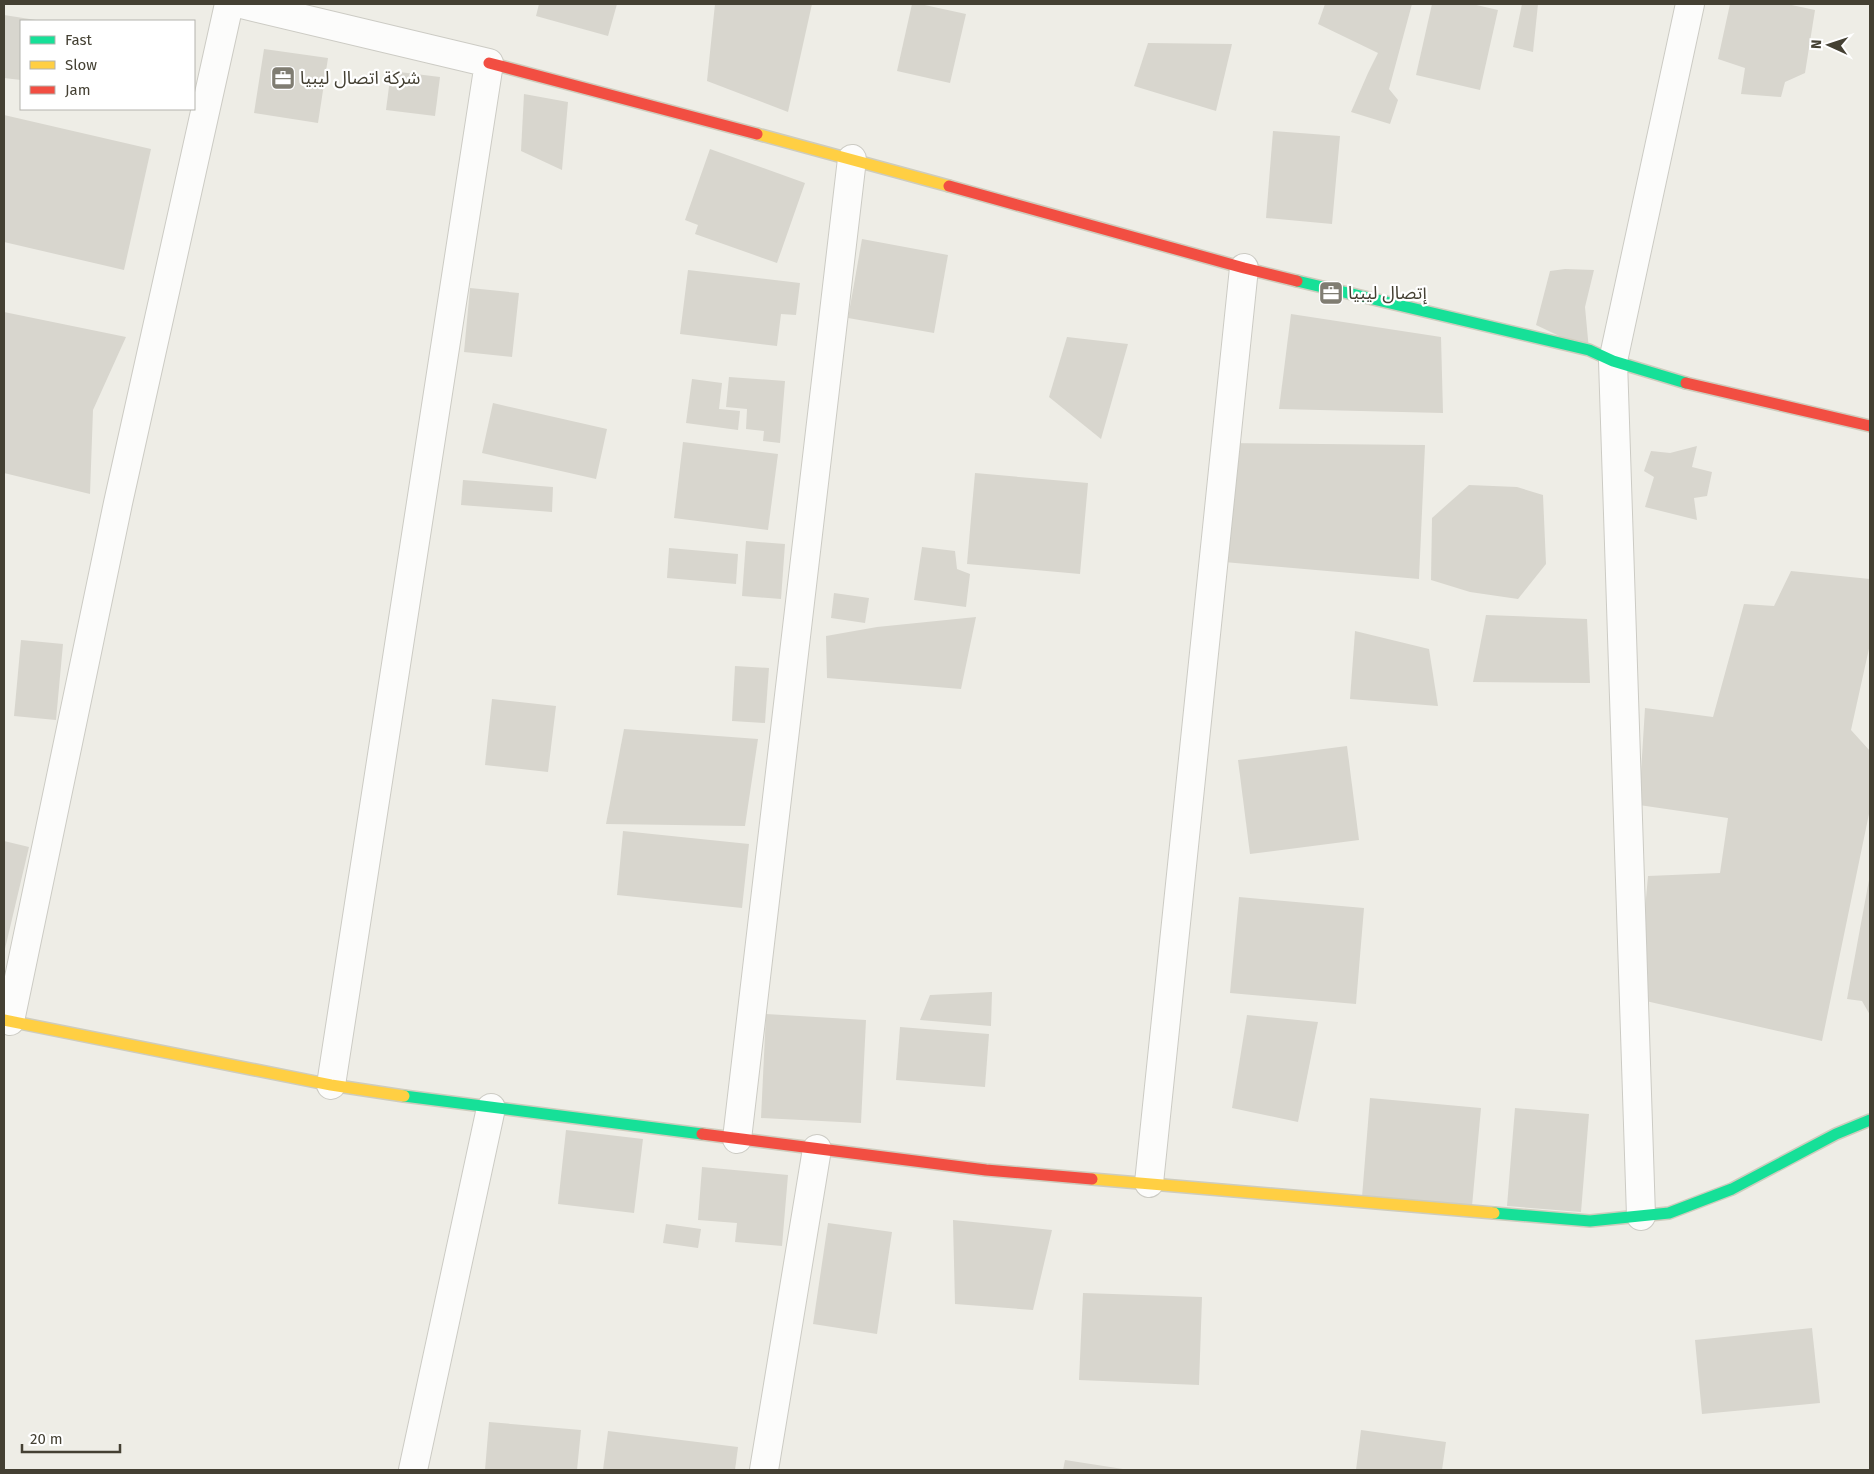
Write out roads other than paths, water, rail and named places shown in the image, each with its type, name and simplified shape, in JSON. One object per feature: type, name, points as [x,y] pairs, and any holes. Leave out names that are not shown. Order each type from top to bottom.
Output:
[{"type":"street","points":[[229,4],[118,503],[7,1020],[331,1085],[491,1108],[986,1170],[1590,1221],[1669,1213],[1732,1189],[1836,1134],[1870,1120]]},
{"type":"street","points":[[242,4],[489,63],[852,159],[1244,268],[1589,350],[1613,361],[1681,382],[1870,426]]},
{"type":"street","points":[[1641,1216],[1613,361],[1690,4]]},
{"type":"street","points":[[331,1085],[410,586],[489,63]]},
{"type":"street","points":[[736,1139],[852,159]]},
{"type":"street","points":[[1149,1183],[1244,268]]},
{"type":"street","points":[[413,1470],[491,1108]]},
{"type":"street","points":[[764,1470],[817,1149]]},
{"type":"place","name":"شركة اتصال ليبيا","points":[[283,78]]},
{"type":"place","name":"إتصال ليبيا","points":[[1331,293]]}]
